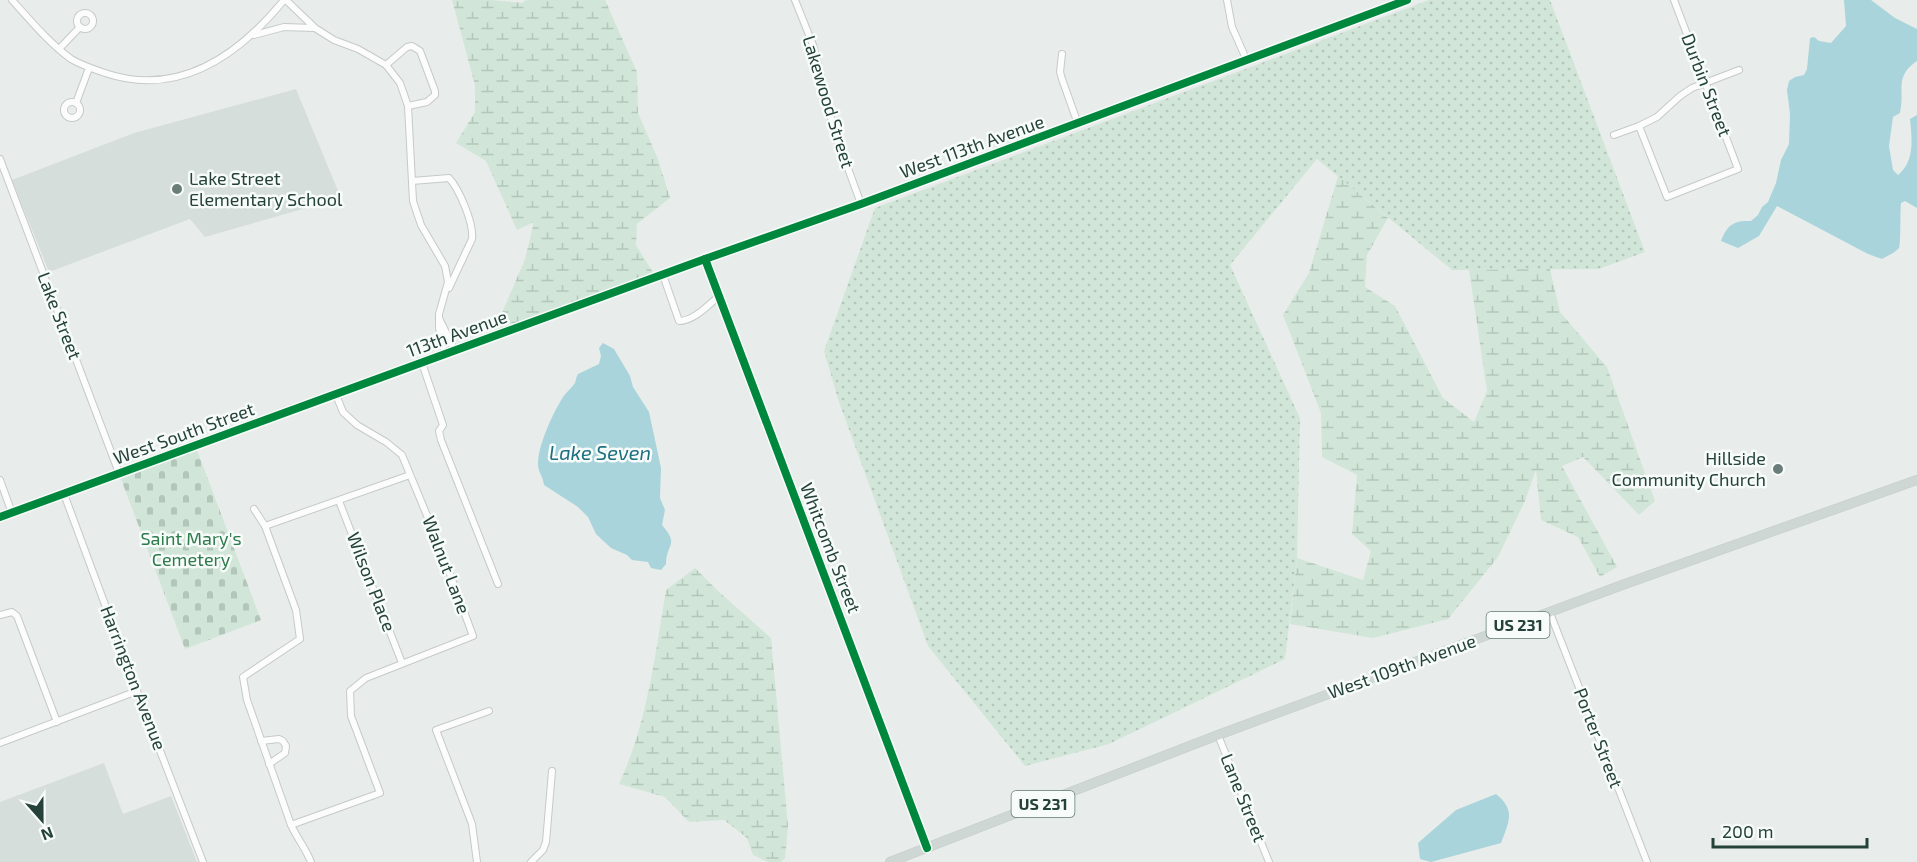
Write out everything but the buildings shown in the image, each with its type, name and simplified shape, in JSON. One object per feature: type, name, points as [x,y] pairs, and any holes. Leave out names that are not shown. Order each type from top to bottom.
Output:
[{"type":"main road","name":"West 109th Avenue","points":[[890,862],[1218,735],[1917,480]]},
{"type":"street","points":[[12,0],[59,49],[73,60],[120,78],[140,81],[164,80],[191,74],[214,63],[250,36],[285,0],[315,28],[334,40],[358,49],[386,65],[400,83],[408,106],[413,201],[421,225],[445,266],[448,282],[439,317],[441,343],[446,355]]},
{"type":"street","name":"Lakewood Street","points":[[795,0],[813,45],[834,130],[861,204]]},
{"type":"street","points":[[1227,0],[1232,27],[1247,61]]},
{"type":"street","name":"West 113th Avenue","points":[[545,317],[861,204],[1407,0]]},
{"type":"street","name":"Durbin Street","points":[[1639,126],[1667,197],[1738,169],[1674,0]]},
{"type":"street","points":[[59,49],[80,27]]},
{"type":"street","points":[[250,36],[284,27],[315,28]]},
{"type":"street","points":[[386,65],[408,47],[412,46],[420,51],[435,95],[427,102],[408,106]]},
{"type":"street","points":[[1062,54],[1062,79],[1078,124]]},
{"type":"street","points":[[76,104],[89,68]]},
{"type":"street","points":[[1614,135],[1658,117],[1680,96],[1705,82],[1739,70]]},
{"type":"street","name":"Lake Street","points":[[0,159],[118,473]]},
{"type":"street","points":[[412,181],[449,178],[455,184],[473,232],[445,296]]},
{"type":"street","name":"Whitcomb Street","points":[[705,259],[927,848]]},
{"type":"street","points":[[445,266],[450,262],[462,260]]},
{"type":"street","points":[[663,275],[680,321],[687,321],[719,296]]},
{"type":"street","points":[[439,317],[455,351]]},
{"type":"street","name":"113th Avenue","points":[[379,379],[545,317]]},
{"type":"street","points":[[422,363],[442,425],[439,430],[441,440],[498,584]]},
{"type":"street","name":"West South Street","points":[[0,517],[379,379]]},
{"type":"street","name":"Walnut Lane","points":[[291,825],[381,793],[351,716],[350,691],[366,678],[473,636],[402,455],[350,419],[343,412],[336,395]]},
{"type":"street","points":[[265,526],[410,475]]},
{"type":"street","points":[[0,480],[12,513]]},
{"type":"street","name":"Harrington Avenue","points":[[64,494],[203,862]]},
{"type":"street","name":"Wilson Place","points":[[339,501],[402,663]]},
{"type":"street","points":[[254,509],[265,526],[296,610],[300,639],[243,677],[247,700],[291,825],[311,862]]},
{"type":"street","points":[[0,615],[12,612],[17,616],[57,722]]},
{"type":"street","name":"Porter Street","points":[[1550,613],[1647,862]]},
{"type":"street","points":[[1,740],[57,722],[137,691]]},
{"type":"street","points":[[477,862],[471,824],[436,730],[489,711]]},
{"type":"street","name":"Lane Street","points":[[1218,735],[1269,862]]},
{"type":"street","points":[[261,741],[279,739],[284,741],[285,753],[269,764]]},
{"type":"street","points":[[531,862],[543,850],[546,842],[552,771]]},
{"type":"shaded area","name":"Lake Street Elementary School","points":[[296,89],[341,198],[205,237],[190,219],[49,272],[12,180],[134,133]]},
{"type":"shaded area","points":[[104,763],[123,814],[171,796],[197,862],[0,862],[0,802]]},
{"type":"green space","points":[[452,0],[522,3],[526,0],[605,0],[637,72],[638,113],[658,159],[670,198],[637,224],[636,245],[654,274],[494,332],[525,259],[534,222],[517,230],[486,161],[456,143],[475,112],[475,85]]},
{"type":"green space","points":[[1429,0],[1550,0],[1645,252],[1599,269],[1452,270],[1317,159],[1230,265],[1300,418],[1297,558],[1285,659],[1109,744],[1025,766],[928,646],[839,402],[824,351],[875,208]]},
{"type":"green space","points":[[1338,176],[1388,218],[1367,255],[1365,287],[1395,306],[1443,398],[1474,422],[1487,391],[1469,270],[1550,269],[1560,312],[1607,367],[1655,501],[1639,515],[1583,457],[1562,466],[1617,567],[1600,577],[1578,537],[1541,520],[1536,470],[1525,501],[1498,557],[1448,619],[1373,638],[1290,624],[1297,558],[1363,580],[1371,551],[1352,534],[1357,475],[1322,457],[1321,413],[1283,315],[1309,273]]},
{"type":"green space","name":"Saint Mary's Cemetery","points":[[197,450],[261,620],[185,649],[121,479]]},
{"type":"green space","points":[[695,568],[771,638],[788,826],[785,858],[781,862],[768,862],[753,855],[747,838],[724,820],[689,822],[665,797],[619,784],[637,738],[643,714],[654,665],[666,590]]},
{"type":"water","points":[[1844,0],[1871,0],[1895,18],[1917,29],[1917,61],[1905,72],[1903,78],[1900,113],[1893,117],[1889,146],[1893,170],[1898,175],[1910,156],[1912,142],[1910,119],[1917,115],[1917,208],[1905,201],[1901,203],[1899,248],[1882,259],[1868,254],[1777,206],[1759,236],[1738,248],[1721,241],[1732,225],[1740,221],[1751,221],[1768,202],[1776,183],[1781,160],[1789,144],[1790,114],[1787,90],[1789,81],[1804,75],[1807,69],[1810,38],[1814,37],[1819,41],[1831,43],[1846,26]]},
{"type":"water","name":"Lake Seven","points":[[603,343],[614,349],[630,376],[633,387],[649,412],[661,468],[660,498],[665,510],[662,525],[671,541],[666,564],[661,570],[651,568],[648,562],[632,560],[627,555],[611,548],[596,534],[588,517],[578,507],[544,485],[539,469],[540,448],[555,412],[564,395],[575,383],[578,374],[599,364],[601,356],[599,348]]},
{"type":"water","points":[[1496,794],[1506,805],[1509,817],[1501,843],[1431,862],[1420,859],[1418,843],[1456,810]]},
{"type":"cycle path","points":[[0,517],[861,204],[1407,0]]},
{"type":"cycle path","points":[[705,259],[927,848]]},
{"type":"place","name":"Lake Street Elementary School","points":[[177,189]]},
{"type":"place","name":"Hillside Community Church","points":[[1778,469]]}]
